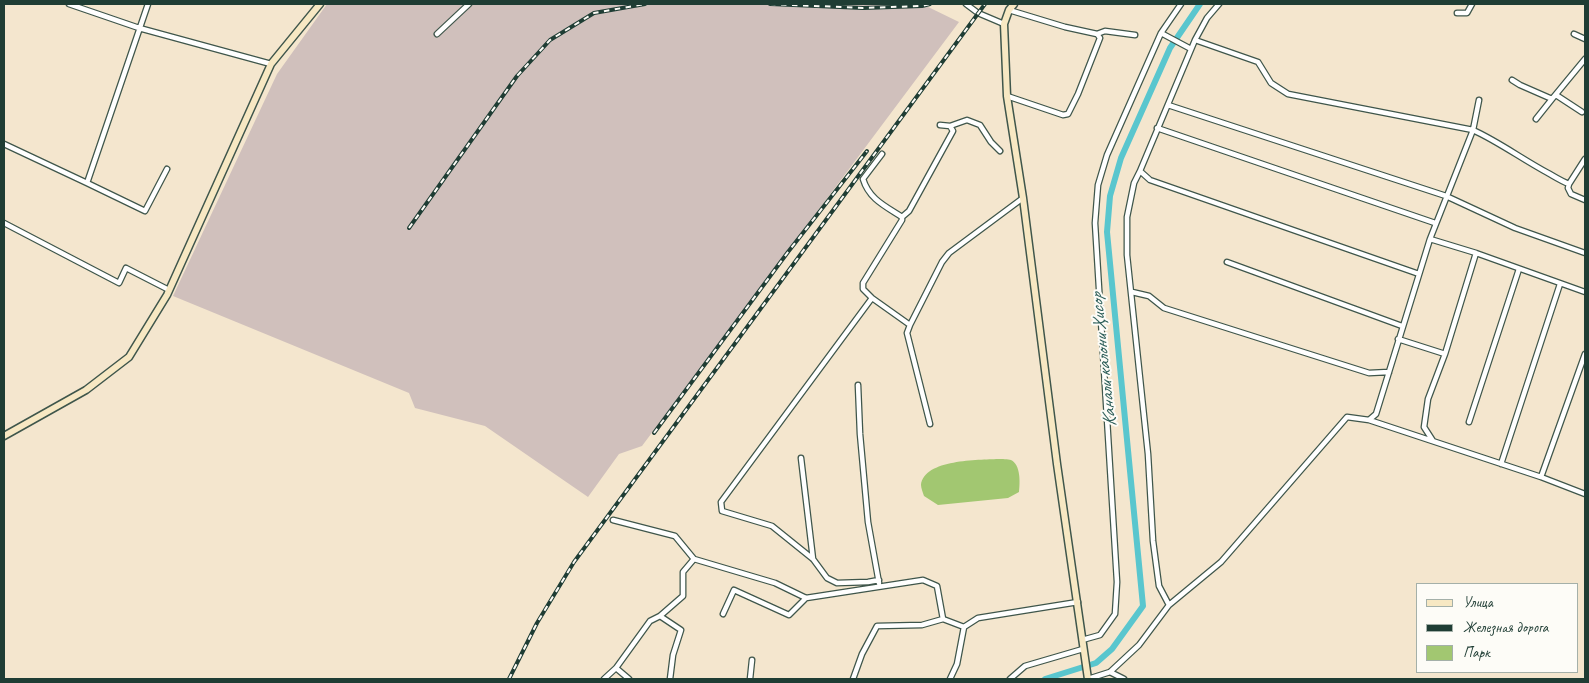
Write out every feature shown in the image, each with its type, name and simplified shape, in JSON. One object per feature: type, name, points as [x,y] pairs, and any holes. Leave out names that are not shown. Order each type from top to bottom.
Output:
[{"type":"main road","points":[[4,436],[86,390],[129,357],[169,290],[271,64],[320,4]]},
{"type":"main road","points":[[1014,4],[1009,10],[1004,24],[1008,96],[1088,679]]},
{"type":"street","points":[[69,4],[139,28],[271,64]]},
{"type":"street","points":[[87,183],[148,4]]},
{"type":"street","points":[[437,34],[469,4]]},
{"type":"street","points":[[966,4],[978,13],[1004,24]]},
{"type":"street","points":[[1082,640],[1100,634],[1115,614],[1117,582],[1095,223],[1098,185],[1107,155],[1163,34],[1181,4]]},
{"type":"street","points":[[1169,605],[1159,586],[1153,541],[1148,454],[1127,256],[1127,217],[1134,183],[1168,104],[1189,48],[1207,18],[1219,4]]},
{"type":"street","points":[[1458,13],[1467,13],[1472,4]]},
{"type":"street","points":[[1009,10],[1097,34],[1105,31],[1135,36]]},
{"type":"street","points":[[1008,96],[1063,115],[1068,114],[1100,38],[1097,34]]},
{"type":"street","points":[[1163,34],[1189,48]]},
{"type":"street","points":[[1574,34],[1585,39]]},
{"type":"street","points":[[1195,40],[1258,62],[1271,83],[1288,94],[1473,130],[1496,140],[1523,159],[1560,181],[1569,184]]},
{"type":"street","points":[[1536,119],[1585,60]]},
{"type":"street","points":[[1512,80],[1554,97],[1582,112]]},
{"type":"street","points":[[1370,420],[1376,414],[1435,223],[1473,130],[1479,100]]},
{"type":"street","points":[[1168,104],[1446,196],[1515,228],[1585,253]]},
{"type":"street","points":[[940,125],[950,126],[967,120],[980,126],[1000,151]]},
{"type":"street","points":[[910,325],[872,298],[863,289],[863,283],[902,220],[902,217],[909,211],[953,131],[950,126]]},
{"type":"street","points":[[1157,128],[1435,223]]},
{"type":"street","points":[[4,144],[145,211],[167,169]]},
{"type":"street","points":[[882,154],[863,179],[866,190],[902,217]]},
{"type":"street","points":[[1585,159],[1568,188],[1571,194],[1585,200]]},
{"type":"street","points":[[1140,171],[1150,180],[1418,274]]},
{"type":"street","points":[[930,424],[907,333],[910,325],[942,262],[949,253],[1023,198]]},
{"type":"street","points":[[4,224],[120,283],[126,268],[169,290]]},
{"type":"street","points":[[1430,239],[1476,253],[1585,292]]},
{"type":"street","points":[[1433,441],[1424,427],[1428,399],[1445,354],[1476,253]]},
{"type":"street","points":[[1227,262],[1402,326]]},
{"type":"street","points":[[1469,422],[1519,269]]},
{"type":"street","points":[[1501,464],[1560,284]]},
{"type":"street","points":[[1132,292],[1148,296],[1164,308],[1369,373],[1389,372]]},
{"type":"street","points":[[872,298],[720,502],[722,511],[772,526],[813,559],[828,578],[837,583],[879,580]]},
{"type":"street","points":[[1398,339],[1445,354]]},
{"type":"street","points":[[1541,477],[1585,354]]},
{"type":"street","points":[[858,386],[860,434],[868,522],[879,586]]},
{"type":"street","points":[[1088,679],[1110,672],[1139,645],[1169,605],[1221,562],[1347,417],[1370,420],[1584,493],[1585,486]]},
{"type":"street","points":[[802,458],[813,559]]},
{"type":"street","points":[[613,520],[675,536],[694,559],[775,583],[806,598],[923,580],[937,586],[943,619]]},
{"type":"street","points":[[604,679],[616,668],[650,621],[660,616],[683,596],[683,572],[694,559]]},
{"type":"street","points":[[723,614],[734,590],[789,615],[806,598]]},
{"type":"street","points":[[950,679],[957,664],[964,627],[978,618],[1078,602]]},
{"type":"street","points":[[660,616],[681,630],[673,655],[670,679]]},
{"type":"street","points":[[853,679],[862,654],[877,626],[922,624],[943,619],[964,627]]},
{"type":"street","points":[[1010,679],[1025,666],[1083,649]]},
{"type":"street","points":[[750,679],[752,660]]},
{"type":"street","points":[[616,668],[629,679]]},
{"type":"street","points":[[1110,672],[1124,679]]},
{"type":"shaded area","points":[[327,4],[922,4],[959,22],[642,446],[619,454],[588,497],[485,426],[415,408],[409,393],[173,296],[277,74]]},
{"type":"green space","points":[[1011,460],[1017,466],[1020,479],[1019,492],[1008,498],[938,505],[924,496],[921,485],[924,476],[932,470],[966,461]]},
{"type":"waterway","name":"Канали калони Ҳисор","points":[[1045,679],[1096,663],[1112,649],[1143,606],[1107,232],[1110,196],[1121,158],[1170,48],[1200,4]]},
{"type":"railway","points":[[409,228],[517,76],[550,40],[594,13],[645,4]]},
{"type":"railway","points":[[770,4],[863,8],[922,6],[930,4]]},
{"type":"railway","points":[[509,679],[537,623],[574,562],[985,4]]},
{"type":"railway","points":[[654,433],[788,252],[867,151]]}]
